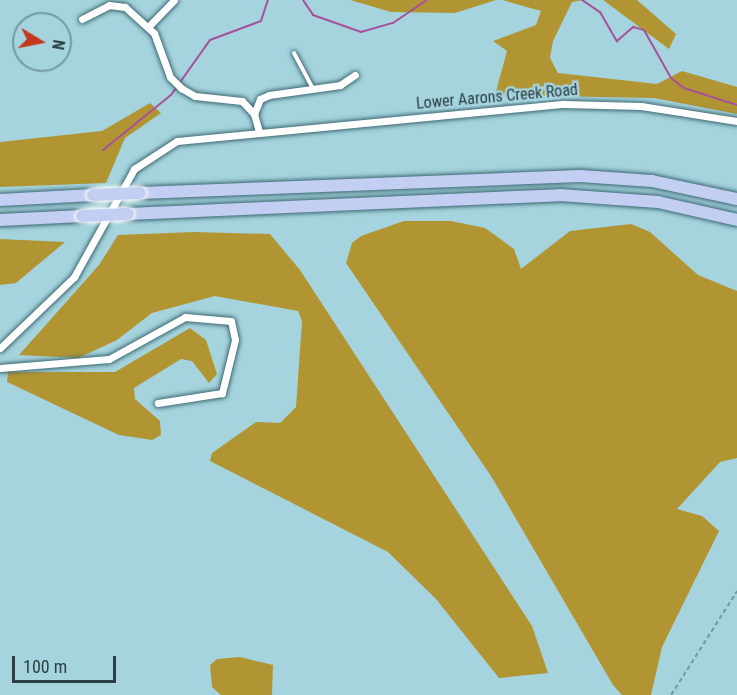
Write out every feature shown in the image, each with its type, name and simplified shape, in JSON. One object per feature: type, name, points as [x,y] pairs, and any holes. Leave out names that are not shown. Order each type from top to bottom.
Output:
[{"type":"highway","points":[[0,200],[580,176],[652,181],[737,200]]},
{"type":"highway","points":[[0,220],[560,195],[658,202],[737,220]]},
{"type":"street","points":[[149,26],[174,0]]},
{"type":"street","points":[[82,19],[120,4],[149,26],[170,77],[181,88],[195,96],[242,101],[254,114],[259,132]]},
{"type":"street","points":[[254,114],[260,99],[269,95],[340,85],[355,75]]},
{"type":"street","name":"Lower Aarons Creek Road","points":[[0,348],[74,277],[134,170],[177,141],[588,104],[737,121]]},
{"type":"street","points":[[0,368],[109,359],[185,316],[231,321],[235,340],[222,393],[158,403]]},
{"type":"lane","points":[[294,53],[313,88]]},
{"type":"path","points":[[671,695],[737,591]]},
{"type":"shaded area","points":[[350,0],[496,0],[455,13],[391,12]]},
{"type":"shaded area","points":[[502,0],[584,0],[572,2],[553,41],[550,58],[558,73],[657,84],[682,71],[737,87],[737,114],[654,98],[495,95],[507,51],[493,41],[536,25],[541,11]]},
{"type":"shaded area","points":[[603,0],[637,0],[676,34],[669,49]]},
{"type":"shaded area","points":[[150,103],[161,113],[125,138],[106,183],[0,187],[0,142],[102,131]]},
{"type":"shaded area","points":[[404,221],[451,221],[485,228],[514,249],[521,269],[570,231],[631,224],[650,232],[698,275],[737,291],[737,458],[720,462],[677,509],[702,516],[719,531],[662,647],[651,695],[622,695],[613,685],[491,476],[346,263],[352,243],[361,236]]},
{"type":"shaded area","points":[[194,232],[270,234],[300,270],[532,626],[548,673],[499,678],[436,599],[388,552],[210,461],[212,453],[256,422],[280,423],[296,407],[302,321],[298,311],[215,296],[152,313],[117,340],[78,358],[19,355],[99,265],[118,235]]},
{"type":"shaded area","points":[[0,239],[65,242],[16,283],[0,285]]},
{"type":"shaded area","points":[[190,328],[206,340],[217,374],[209,383],[192,361],[181,359],[134,388],[135,399],[160,421],[161,435],[152,440],[119,435],[7,382],[8,372],[115,372]]},
{"type":"shaded area","points":[[240,657],[273,665],[272,695],[221,695],[212,687],[210,665],[217,659]]},
{"type":"waterway","points":[[103,150],[171,95],[210,40],[261,21],[268,0]]},
{"type":"waterway","points":[[303,0],[313,15],[361,32],[393,23],[427,0]]},
{"type":"waterway","points":[[582,0],[600,12],[617,41],[633,27],[644,30],[671,78],[684,88],[737,105]]}]
